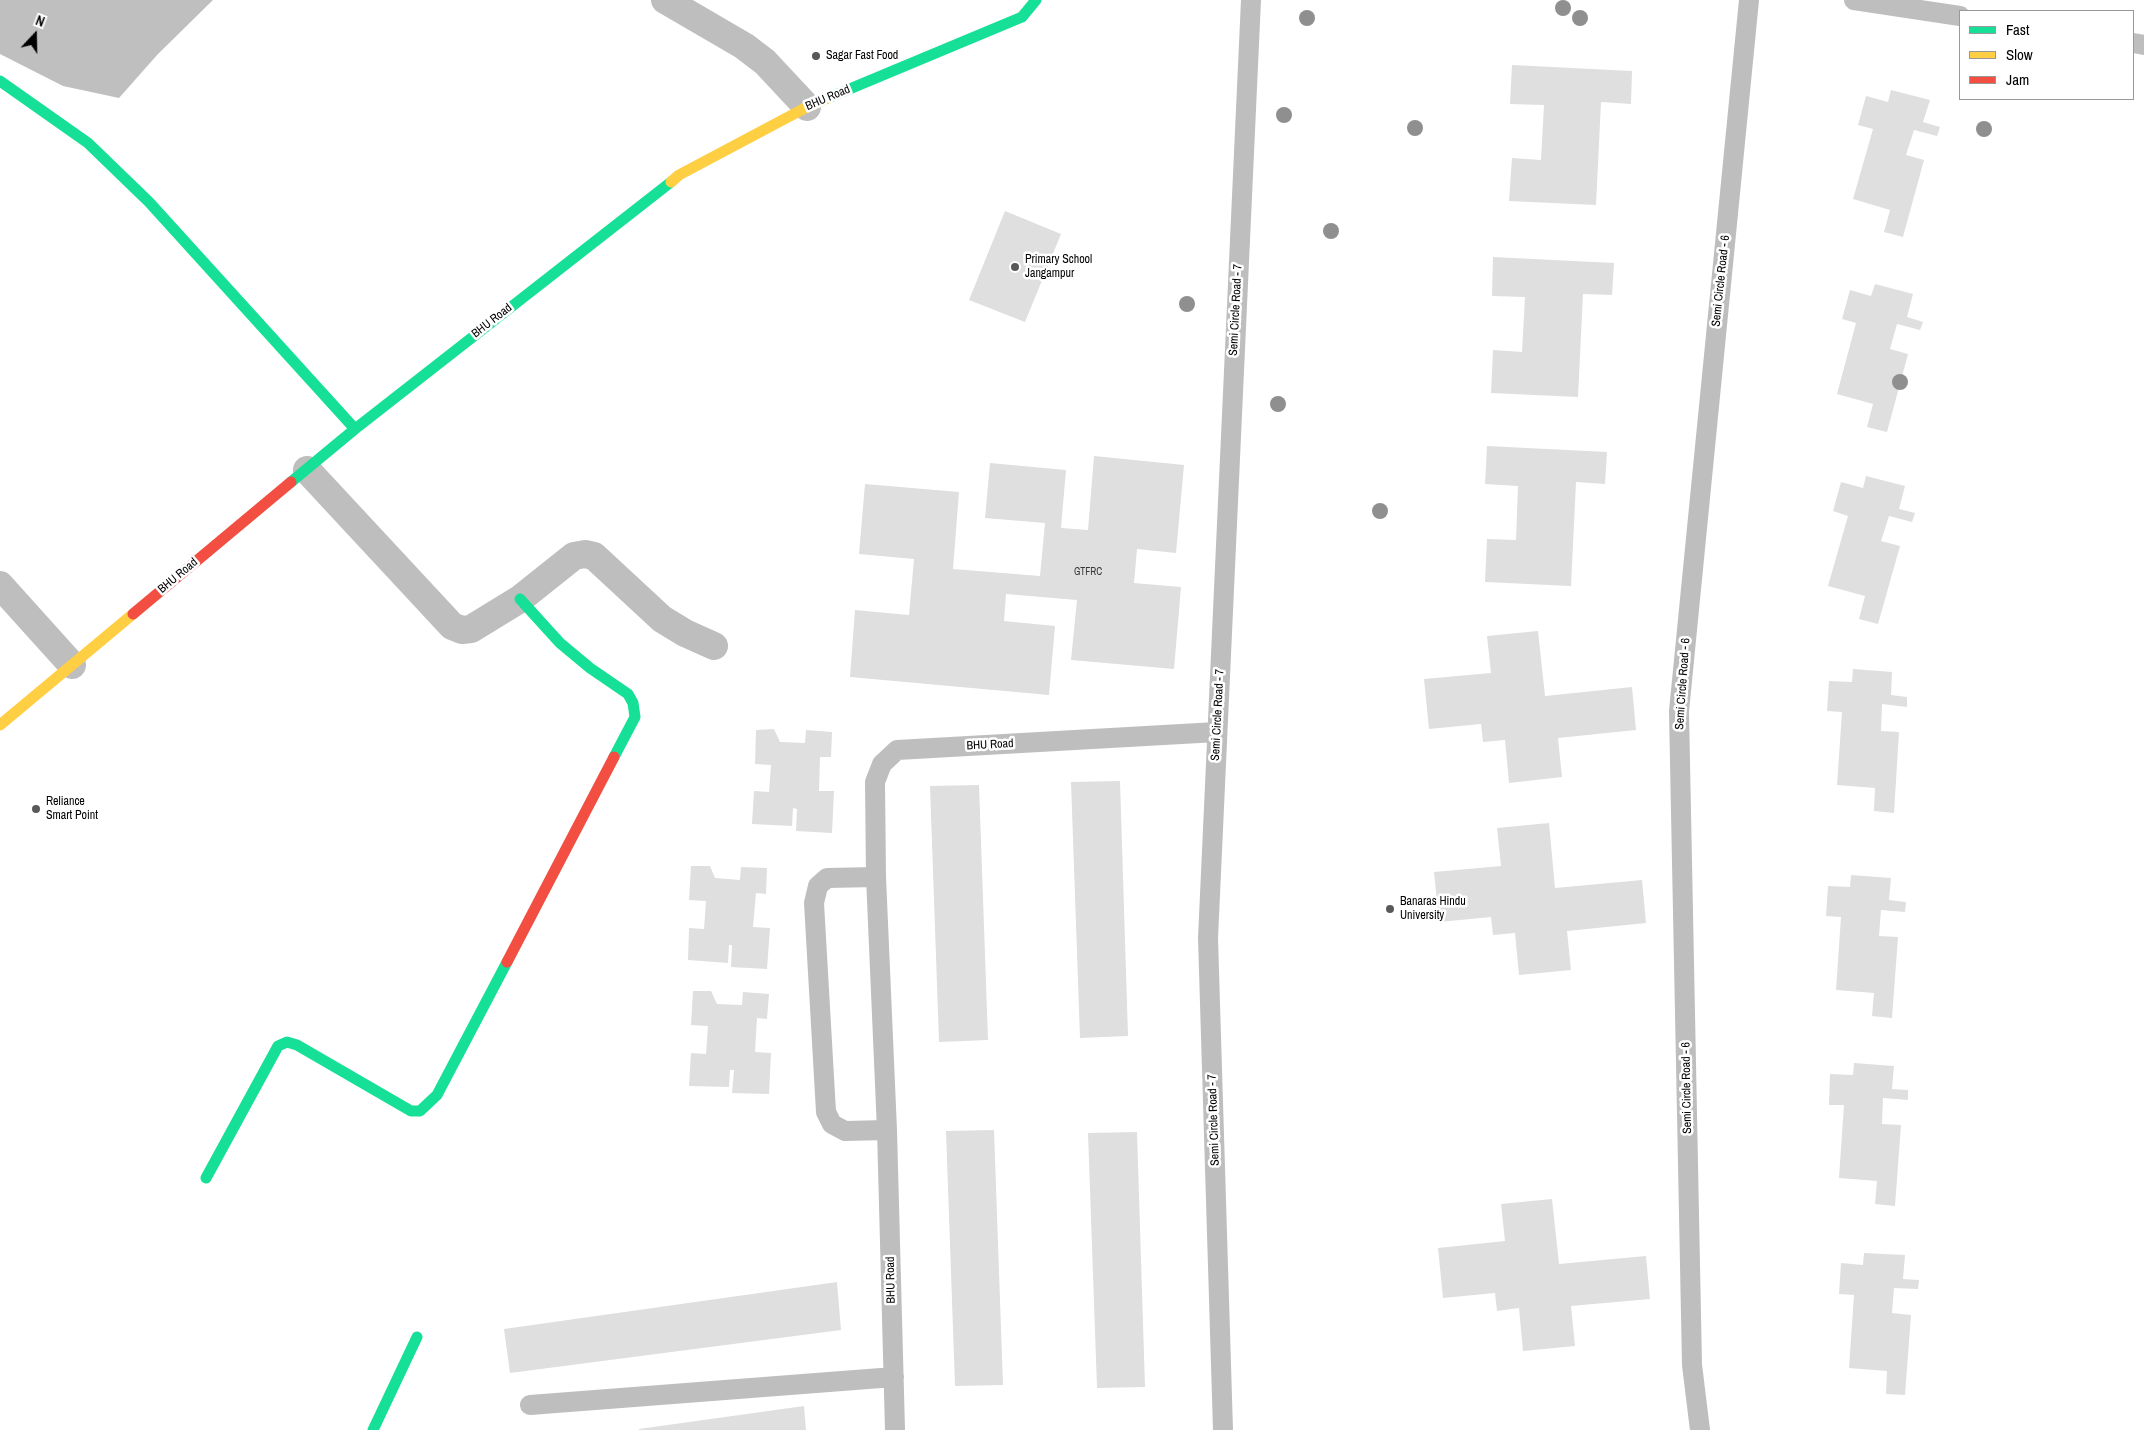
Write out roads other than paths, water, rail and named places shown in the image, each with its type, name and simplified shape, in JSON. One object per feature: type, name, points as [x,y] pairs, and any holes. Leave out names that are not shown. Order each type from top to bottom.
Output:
[{"type":"street","points":[[665,0],[751,51],[765,62],[807,107]]},
{"type":"street","name":"BHU Road","points":[[0,725],[354,429],[679,175],[807,107],[1022,17],[1036,0]]},
{"type":"street","points":[[0,81],[88,142],[136,189],[354,429]]},
{"type":"street","points":[[307,470],[452,626],[462,630],[471,629],[520,599],[574,556],[585,554],[594,556],[662,619],[714,646]]},
{"type":"street","points":[[0,585],[72,665]]},
{"type":"street","points":[[206,1178],[278,1046],[287,1042],[297,1045],[411,1110],[420,1111],[437,1095],[635,717],[628,694],[590,668],[560,643],[520,599]]},
{"type":"street","points":[[373,1430],[417,1337]]},
{"type":"lane","name":"Semi Circle Road - 7","points":[[1223,1430],[1208,938],[1251,0]]},
{"type":"lane","name":"Semi Circle Road - 6","points":[[1700,1430],[1692,1365],[1678,711],[1749,0]]},
{"type":"lane","points":[[1854,0],[1959,16]]},
{"type":"lane","name":"BHU Road","points":[[895,1430],[887,1130],[876,877],[875,782],[882,764],[897,750],[1217,732]]},
{"type":"lane","points":[[876,877],[828,878],[818,886],[814,903],[826,1112],[832,1124],[845,1131],[887,1130]]},
{"type":"lane","points":[[530,1405],[894,1377]]},
{"type":"place","name":"Sagar Fast Food","points":[[816,56]]},
{"type":"place","name":"Primary School Jangampur","points":[[1015,267]]},
{"type":"place","name":"Reliance Smart Point","points":[[36,809]]},
{"type":"place","name":"Banaras Hindu University","points":[[1390,909]]}]
